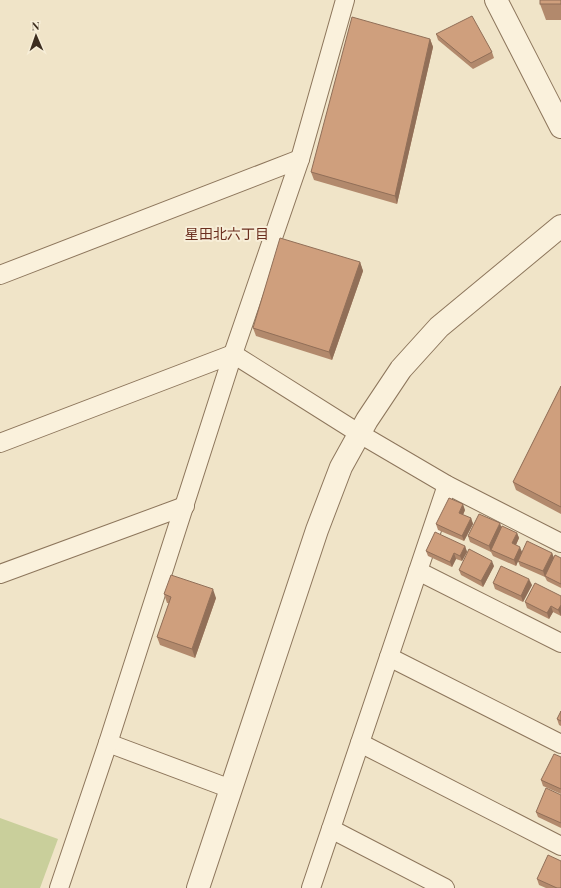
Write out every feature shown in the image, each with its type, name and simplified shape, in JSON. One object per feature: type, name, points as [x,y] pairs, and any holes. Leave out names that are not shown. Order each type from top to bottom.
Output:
[{"type":"street","points":[[59,888],[108,743],[233,354],[300,160],[344,0]]},
{"type":"street","points":[[496,0],[561,127]]},
{"type":"street","points":[[0,275],[300,160]]},
{"type":"street","points":[[198,888],[317,530],[341,467],[401,369],[439,327],[561,226]]},
{"type":"street","points":[[233,354],[360,434],[447,485],[561,543]]},
{"type":"street","points":[[0,443],[233,354]]},
{"type":"street","points":[[311,888],[447,485]]},
{"type":"street","points":[[0,574],[185,506]]},
{"type":"street","points":[[418,571],[561,643]]},
{"type":"street","points":[[389,657],[561,744]]},
{"type":"street","points":[[108,743],[231,789]]},
{"type":"street","points":[[360,743],[561,846]]},
{"type":"street","points":[[331,829],[445,888]]},
{"type":"green space","points":[[0,818],[58,839],[40,888],[0,888]]},
{"type":"building","points":[[540,0],[561,0],[561,4],[540,4]]},
{"type":"building","points":[[472,16],[492,52],[471,63],[436,34]]},
{"type":"building","points":[[352,17],[430,39],[395,196],[311,172]]},
{"type":"building","points":[[280,238],[360,262],[329,352],[253,328]]},
{"type":"building","points":[[561,386],[561,507],[513,482]]},
{"type":"building","points":[[449,498],[463,504],[459,513],[471,518],[462,536],[436,524]]},
{"type":"building","points":[[479,514],[500,523],[489,546],[468,536]]},
{"type":"building","points":[[502,526],[517,533],[512,543],[520,547],[514,560],[491,550]]},
{"type":"building","points":[[435,532],[465,546],[460,556],[454,553],[450,562],[426,551]]},
{"type":"building","points":[[527,541],[552,553],[543,571],[518,561]]},
{"type":"building","points":[[469,549],[492,561],[481,581],[459,570]]},
{"type":"building","points":[[555,555],[561,558],[561,584],[545,576]]},
{"type":"building","points":[[501,566],[529,579],[521,596],[493,583]]},
{"type":"building","points":[[171,575],[213,589],[192,649],[157,637],[171,597],[164,594]]},
{"type":"building","points":[[535,583],[561,596],[561,605],[558,610],[551,606],[547,613],[525,602]]},
{"type":"building","points":[[561,711],[561,721],[557,719]]},
{"type":"building","points":[[554,754],[561,757],[561,789],[541,780]]},
{"type":"building","points":[[546,788],[561,795],[561,823],[536,812]]},
{"type":"building","points":[[548,855],[561,861],[561,888],[557,888],[537,879]]},
{"type":"district","name":"星田北六丁目","points":[[227,234]]}]
